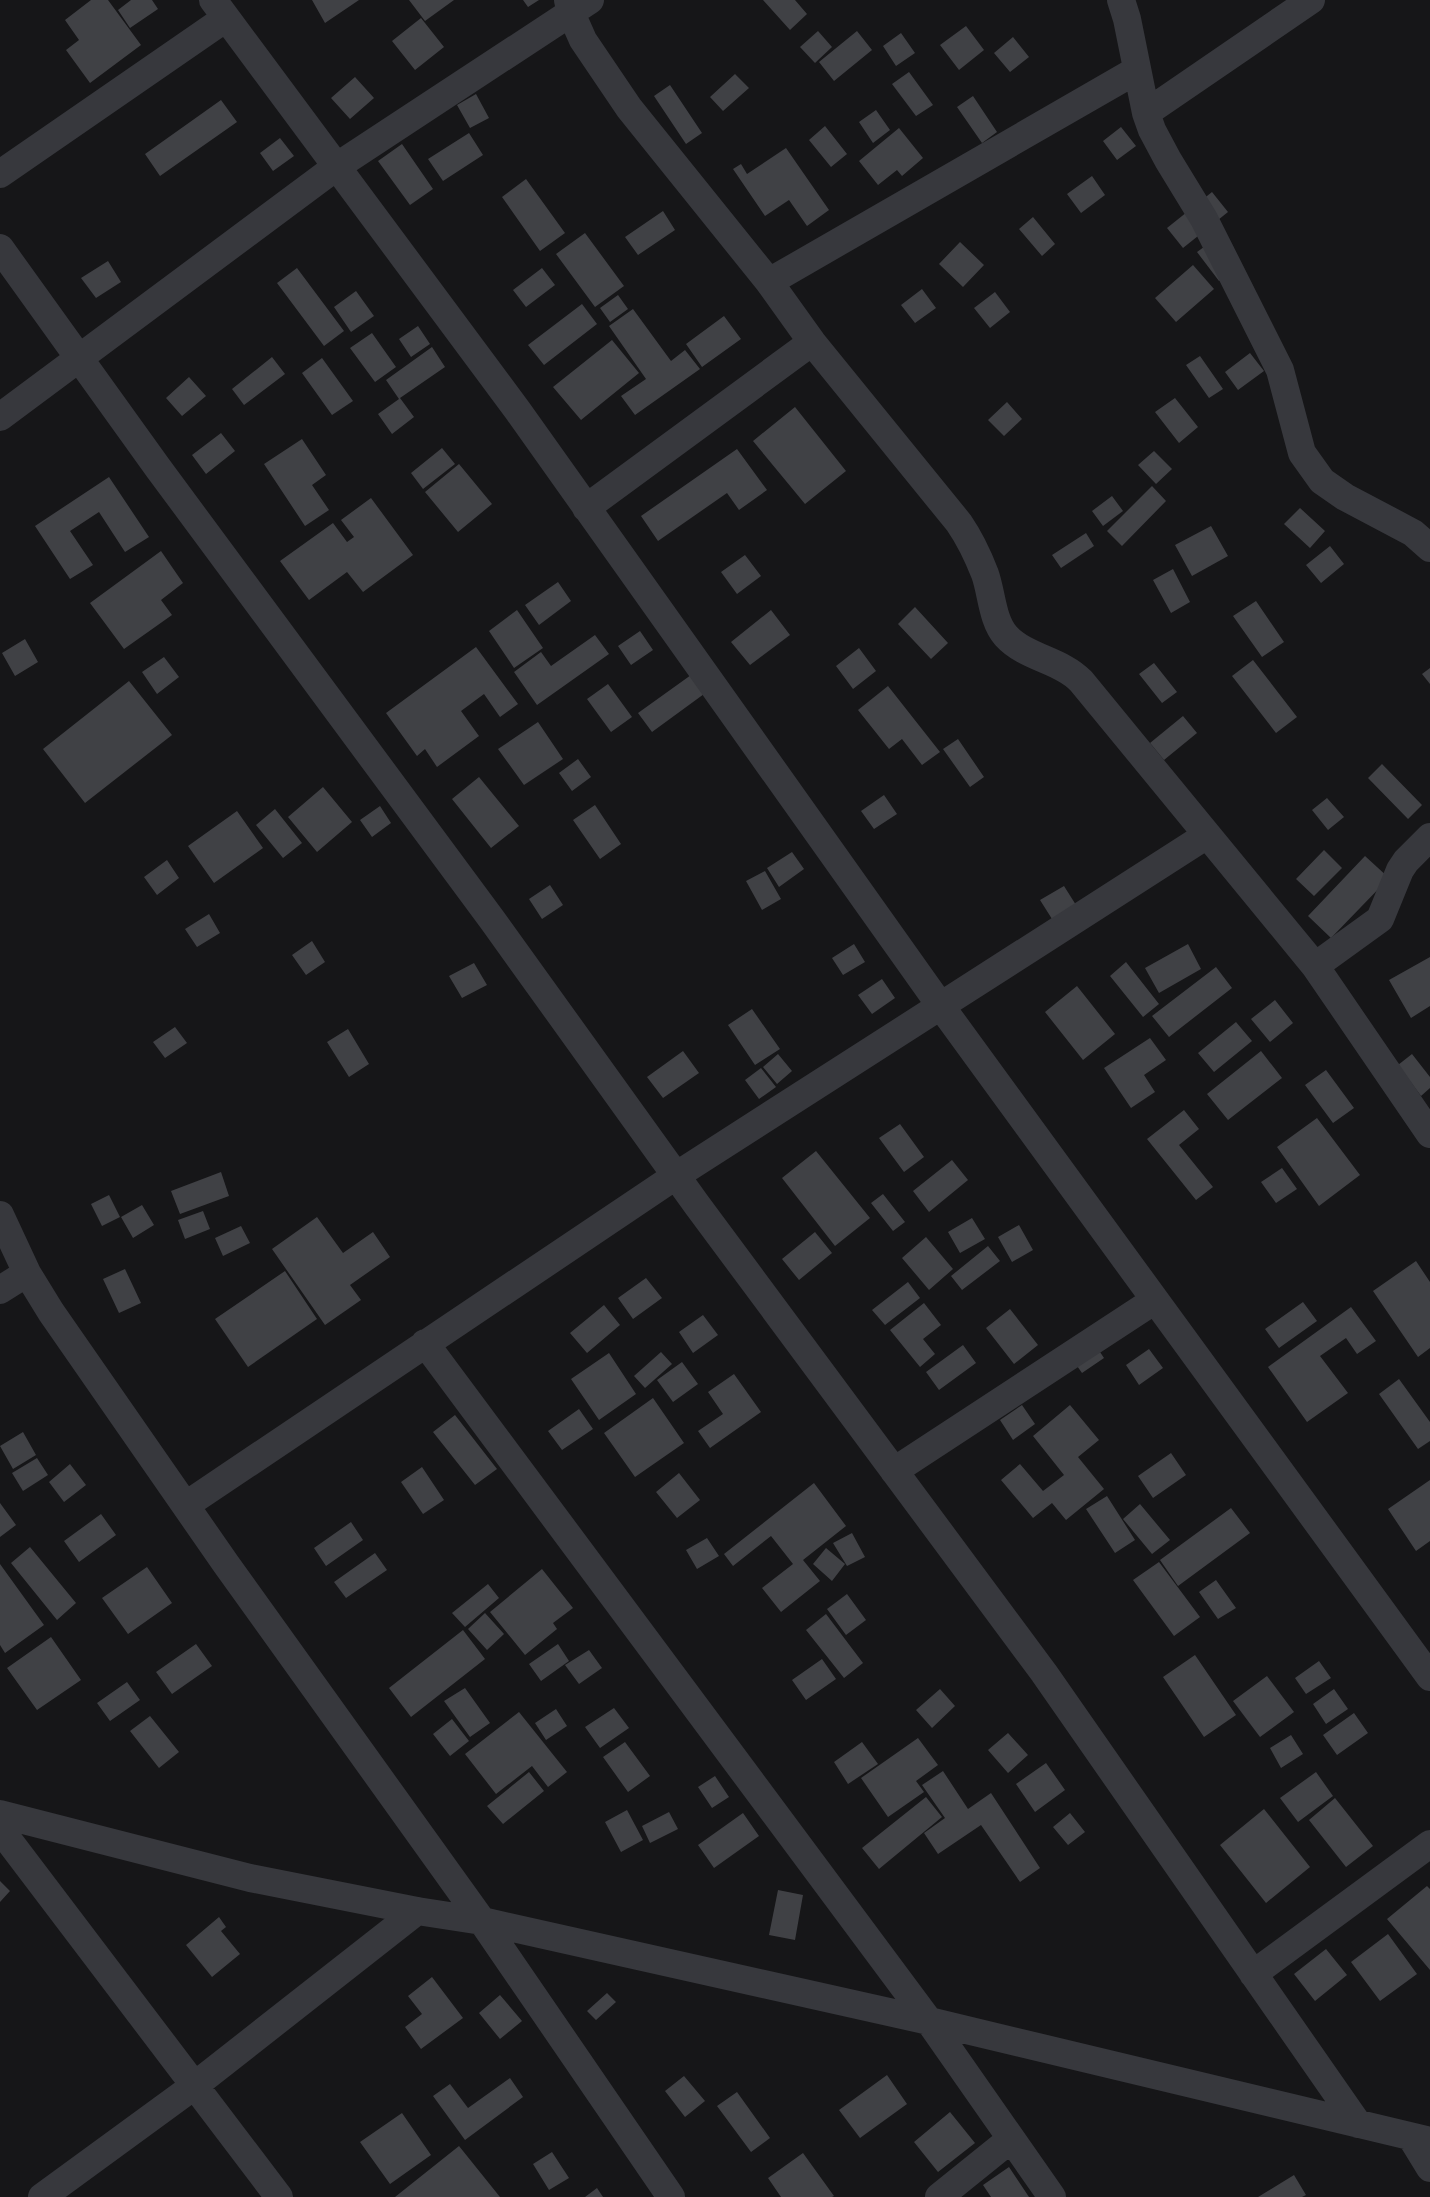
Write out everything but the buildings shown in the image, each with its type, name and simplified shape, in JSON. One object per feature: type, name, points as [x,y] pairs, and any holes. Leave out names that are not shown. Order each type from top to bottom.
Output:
[{"type":"street","points":[[1121,0],[1127,19],[1146,114],[1168,160],[1204,219],[1280,370],[1302,453],[1322,481],[1345,497],[1413,533],[1430,548]]},
{"type":"street","points":[[1146,114],[1311,0]]},
{"type":"street","points":[[0,417],[336,167],[576,4],[583,40],[630,108],[768,282],[812,342],[960,523],[971,541],[982,566],[999,626],[1005,635],[1014,644],[1074,673],[1315,966],[1430,1134]]},
{"type":"street","points":[[0,174],[219,9],[518,411],[940,1005],[1430,1677]]},
{"type":"street","points":[[768,282],[1137,70]]},
{"type":"street","points":[[0,248],[163,476],[493,921],[677,1175],[1044,1674],[1358,2124]]},
{"type":"street","points":[[586,508],[812,342]]},
{"type":"street","points":[[186,1505],[677,1175],[1207,835]]},
{"type":"street","points":[[1315,966],[1380,919],[1400,870],[1406,861],[1430,837]]},
{"type":"street","points":[[0,1215],[27,1273],[50,1312],[482,1921],[672,2197]]},
{"type":"street","points":[[0,1290],[27,1273]]},
{"type":"street","points":[[894,1470],[1155,1300]]},
{"type":"street","points":[[425,1343],[929,2021],[1052,2197]]},
{"type":"street","points":[[0,1814],[250,1878],[418,1911],[482,1921],[929,2021],[1420,2139],[1430,2168]]},
{"type":"street","points":[[0,1830],[279,2197]]},
{"type":"street","points":[[1253,1974],[1430,1844]]},
{"type":"street","points":[[42,2197],[194,2086],[418,1911]]},
{"type":"street","points":[[939,2197],[1011,2139]]}]
